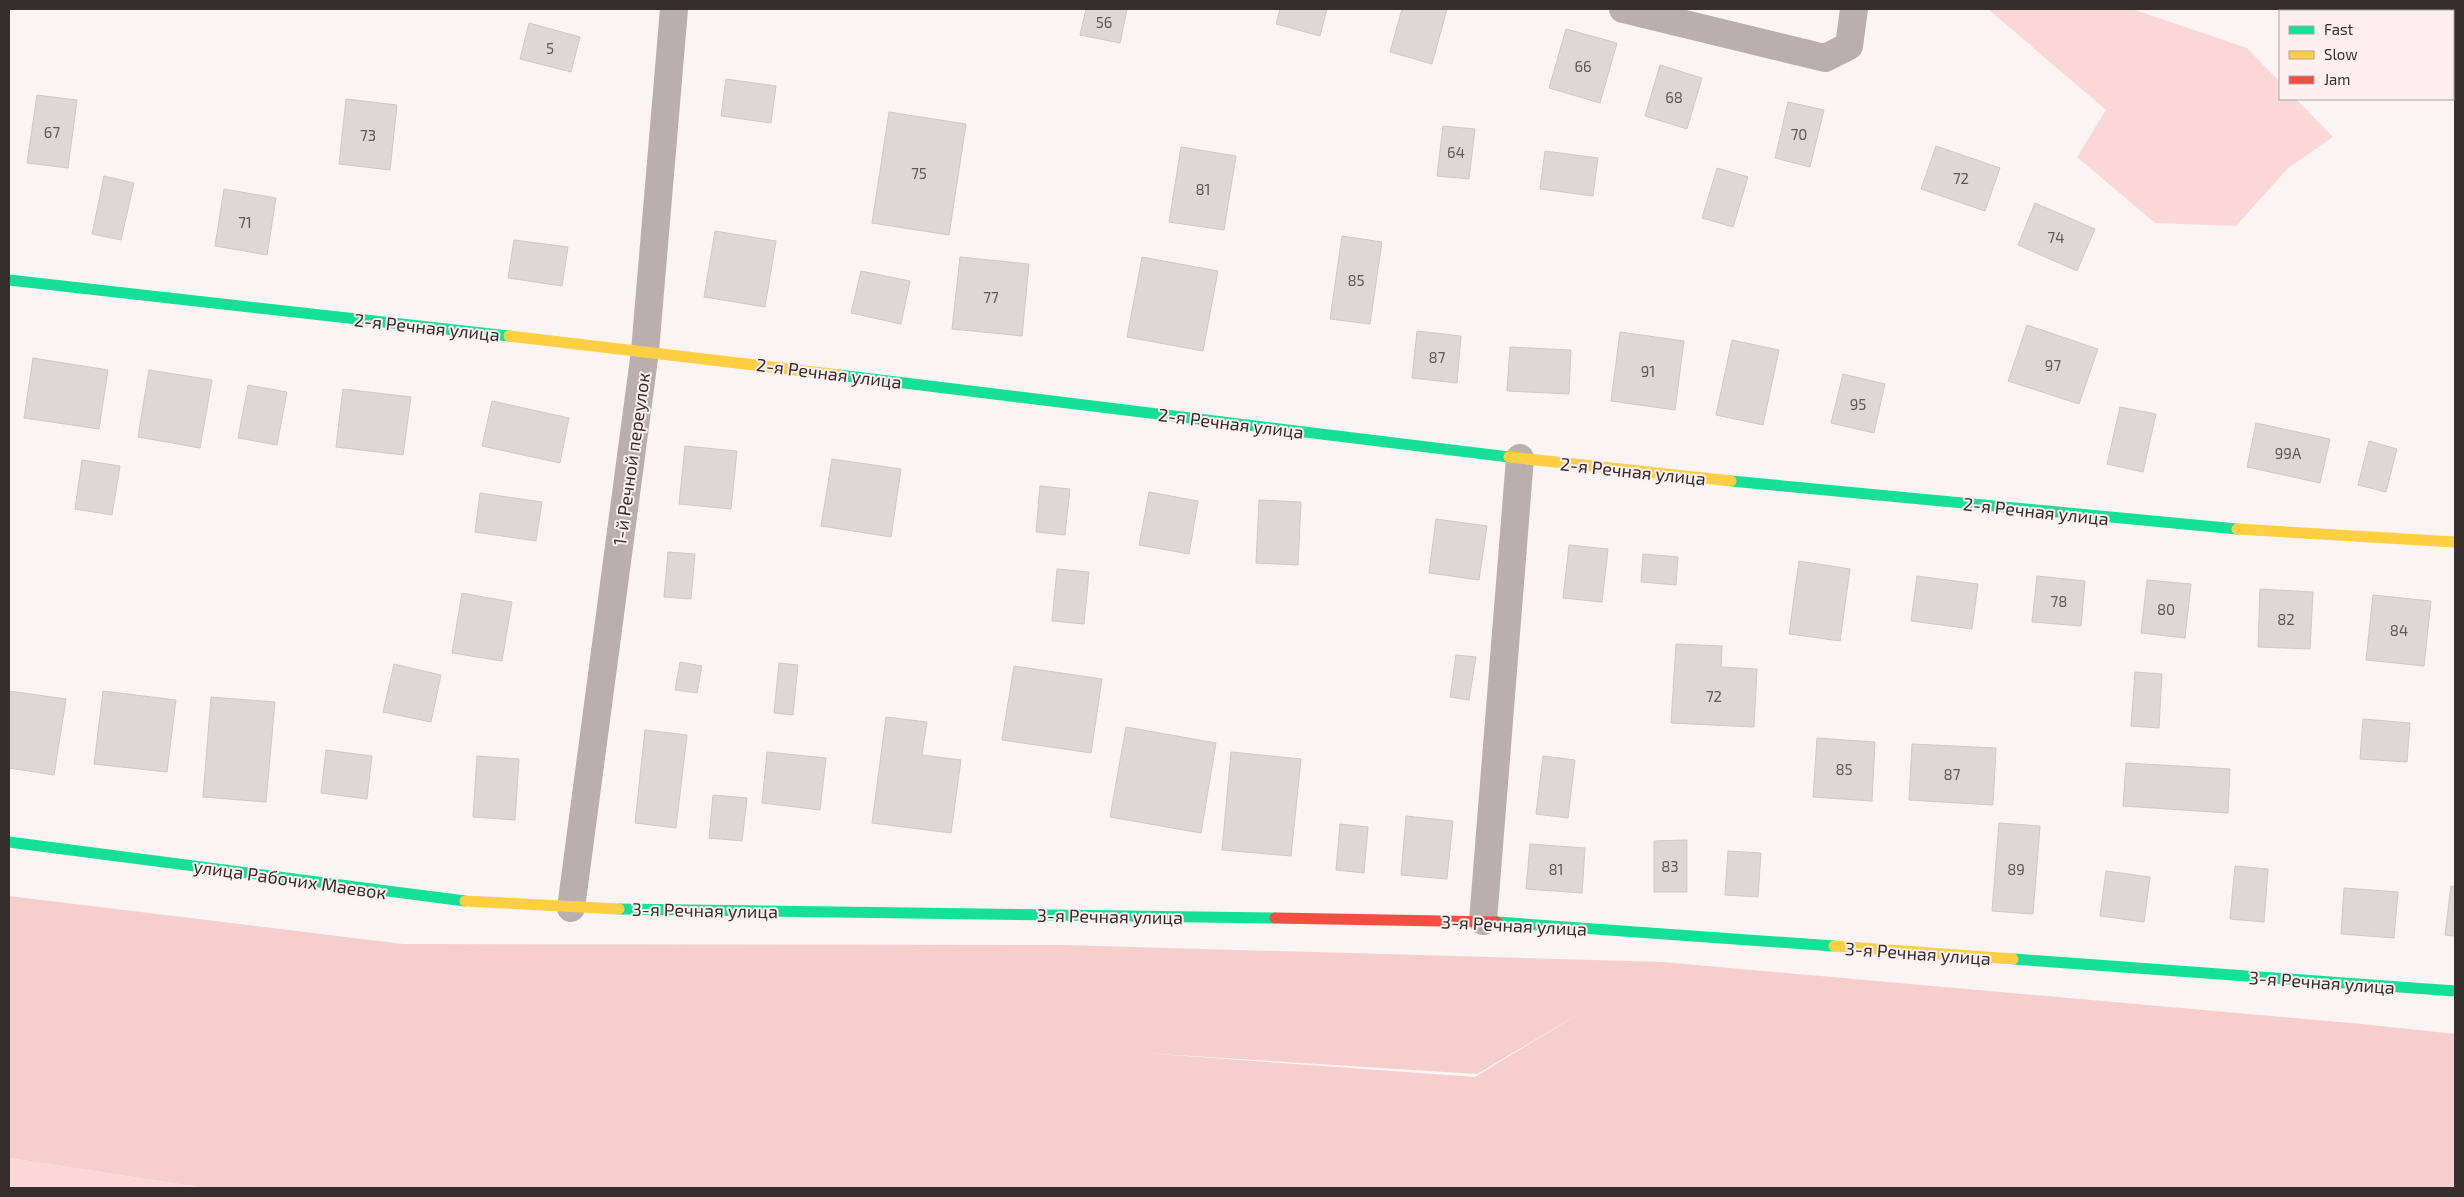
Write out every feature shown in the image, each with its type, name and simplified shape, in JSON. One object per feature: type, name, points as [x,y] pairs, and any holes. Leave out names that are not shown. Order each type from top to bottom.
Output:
[{"type":"street","name":"1-й Речной переулок","points":[[571,908],[646,351],[674,9]]},
{"type":"street","points":[[1623,9],[1825,58],[1849,46],[1854,9]]},
{"type":"street","name":"2-я Речная улица","points":[[9,280],[646,351],[1644,473],[2179,525],[2455,542]]},
{"type":"street","points":[[1482,921],[1520,458]]},
{"type":"street","name":"улица Рабочих Маевок","points":[[9,842],[443,900],[571,908]]},
{"type":"street","name":"3-я Речная улица","points":[[571,908],[1482,921],[2455,992]]},
{"type":"shaded area","points":[[1988,9],[2132,9],[2247,48],[2279,81],[2279,100],[2297,100],[2333,137],[2288,168],[2236,226],[2155,223],[2077,157],[2106,110]]},
{"type":"shaded area","points":[[9,896],[403,944],[1065,945],[1663,962],[2362,1024],[2455,1034],[2455,1188],[205,1188],[9,1158]],"holes":[[[1582,1012],[1475,1077],[1143,1053],[1477,1074]]]},
{"type":"shaded area","points":[[9,1158],[205,1188],[9,1188]]},
{"type":"building","points":[[1086,9],[1127,9],[1120,43],[1080,35]]},
{"type":"building","points":[[1280,9],[1327,9],[1320,36],[1276,24]]},
{"type":"building","points":[[1402,9],[1447,9],[1432,64],[1390,52]]},
{"type":"building","points":[[2327,9],[2374,9],[2374,10]]},
{"type":"building","points":[[529,23],[580,37],[571,72],[520,59]]},
{"type":"building","points":[[1566,29],[1617,43],[1600,103],[1549,88]]},
{"type":"building","points":[[1660,65],[1702,78],[1687,129],[1645,116]]},
{"type":"building","points":[[726,79],[776,86],[771,123],[721,116]]},
{"type":"building","points":[[37,95],[77,100],[68,168],[27,163]]},
{"type":"building","points":[[346,99],[397,105],[390,170],[339,164]]},
{"type":"building","points":[[1788,102],[1824,110],[1810,167],[1775,158]]},
{"type":"building","points":[[889,112],[966,124],[949,235],[872,223]]},
{"type":"building","points":[[1443,126],[1475,129],[1469,179],[1437,176]]},
{"type":"building","points":[[1936,146],[2000,168],[1985,211],[1921,189]]},
{"type":"building","points":[[1181,147],[1236,156],[1224,230],[1169,222]]},
{"type":"building","points":[[1545,151],[1598,158],[1593,196],[1540,189]]},
{"type":"building","points":[[1717,168],[1748,177],[1733,227],[1702,218]]},
{"type":"building","points":[[104,176],[134,183],[121,240],[92,234]]},
{"type":"building","points":[[224,189],[276,198],[267,255],[215,246]]},
{"type":"building","points":[[2035,203],[2095,229],[2077,271],[2018,245]]},
{"type":"building","points":[[715,231],[776,241],[765,307],[704,297]]},
{"type":"building","points":[[1342,236],[1382,242],[1370,324],[1330,319]]},
{"type":"building","points":[[514,240],[568,247],[562,286],[508,278]]},
{"type":"building","points":[[960,257],[1029,264],[1022,336],[952,329]]},
{"type":"building","points":[[1142,257],[1218,271],[1203,351],[1127,337]]},
{"type":"building","points":[[861,271],[910,281],[901,324],[851,313]]},
{"type":"building","points":[[2027,325],[2098,349],[2079,404],[2008,381]]},
{"type":"building","points":[[1417,331],[1461,336],[1457,383],[1412,378]]},
{"type":"building","points":[[1620,332],[1684,341],[1675,410],[1611,401]]},
{"type":"building","points":[[1732,340],[1779,350],[1763,425],[1716,415]]},
{"type":"building","points":[[1510,347],[1571,350],[1569,394],[1507,391]]},
{"type":"building","points":[[33,358],[108,370],[99,429],[24,418]]},
{"type":"building","points":[[149,370],[212,380],[200,448],[138,437]]},
{"type":"building","points":[[1843,374],[1885,384],[1874,433],[1831,423]]},
{"type":"building","points":[[248,385],[287,392],[277,445],[238,438]]},
{"type":"building","points":[[343,389],[411,397],[403,455],[336,447]]},
{"type":"building","points":[[492,401],[569,418],[560,463],[482,446]]},
{"type":"building","points":[[2120,407],[2156,414],[2143,472],[2107,464]]},
{"type":"building","points":[[2256,423],[2330,439],[2320,483],[2247,467]]},
{"type":"building","points":[[2369,441],[2397,449],[2386,492],[2358,485]]},
{"type":"building","points":[[685,446],[737,451],[731,509],[679,504]]},
{"type":"building","points":[[832,459],[901,469],[891,537],[821,526]]},
{"type":"building","points":[[82,460],[120,466],[112,515],[75,509]]},
{"type":"building","points":[[1040,486],[1070,489],[1065,535],[1036,532]]},
{"type":"building","points":[[1149,492],[1198,501],[1189,554],[1139,545]]},
{"type":"building","points":[[480,493],[542,502],[536,541],[475,532]]},
{"type":"building","points":[[1259,500],[1301,502],[1298,565],[1256,563]]},
{"type":"building","points":[[1436,519],[1487,526],[1479,580],[1429,573]]},
{"type":"building","points":[[1569,545],[1608,549],[1602,602],[1563,598]]},
{"type":"building","points":[[668,552],[695,554],[691,599],[664,597]]},
{"type":"building","points":[[1643,554],[1678,557],[1676,585],[1641,582]]},
{"type":"building","points":[[1799,561],[1850,569],[1840,641],[1789,634]]},
{"type":"building","points":[[1057,569],[1089,572],[1084,624],[1052,621]]},
{"type":"building","points":[[1917,576],[1978,584],[1972,629],[1911,621]]},
{"type":"building","points":[[2037,576],[2085,581],[2081,626],[2032,622]]},
{"type":"building","points":[[2147,580],[2191,584],[2185,638],[2141,633]]},
{"type":"building","points":[[2260,589],[2313,592],[2310,649],[2258,647]]},
{"type":"building","points":[[462,593],[512,602],[502,661],[452,653]]},
{"type":"building","points":[[2373,595],[2431,601],[2424,666],[2366,660]]},
{"type":"building","points":[[1676,644],[1722,646],[1721,667],[1757,669],[1754,727],[1671,723]]},
{"type":"building","points":[[1456,655],[1476,657],[1469,700],[1450,697]]},
{"type":"building","points":[[680,662],[702,666],[697,693],[675,690]]},
{"type":"building","points":[[779,663],[798,665],[793,715],[774,713]]},
{"type":"building","points":[[394,664],[441,675],[431,722],[383,712]]},
{"type":"building","points":[[1014,666],[1102,679],[1091,753],[1002,740]]},
{"type":"building","points":[[2135,672],[2162,674],[2159,728],[2131,726]]},
{"type":"building","points":[[9,691],[66,699],[54,775],[9,768]]},
{"type":"building","points":[[103,691],[176,700],[167,772],[94,764]]},
{"type":"building","points":[[211,697],[275,702],[266,802],[203,797]]},
{"type":"building","points":[[886,717],[927,722],[922,755],[961,760],[951,833],[872,823]]},
{"type":"building","points":[[2363,719],[2410,723],[2407,762],[2360,759]]},
{"type":"building","points":[[1126,727],[1216,743],[1201,833],[1110,817]]},
{"type":"building","points":[[645,730],[687,735],[676,828],[635,823]]},
{"type":"building","points":[[1817,738],[1875,742],[1872,801],[1813,797]]},
{"type":"building","points":[[1912,744],[1996,748],[1993,805],[1909,800]]},
{"type":"building","points":[[326,750],[372,756],[367,799],[321,793]]},
{"type":"building","points":[[767,752],[826,758],[820,810],[762,803]]},
{"type":"building","points":[[1231,752],[1301,759],[1291,856],[1222,850]]},
{"type":"building","points":[[477,756],[519,759],[515,820],[473,817]]},
{"type":"building","points":[[1543,756],[1575,760],[1568,818],[1536,814]]},
{"type":"building","points":[[2126,763],[2230,769],[2228,813],[2123,806]]},
{"type":"building","points":[[713,795],[747,798],[742,841],[709,838]]},
{"type":"building","points":[[1406,816],[1453,821],[1447,879],[1401,875]]},
{"type":"building","points":[[1999,823],[2040,826],[2033,914],[1992,911]]},
{"type":"building","points":[[1340,824],[1368,827],[1364,873],[1336,870]]},
{"type":"building","points":[[1687,840],[1687,892],[1654,892],[1654,841]]},
{"type":"building","points":[[1530,844],[1585,848],[1582,893],[1526,889]]},
{"type":"building","points":[[1728,851],[1761,853],[1758,897],[1725,895]]},
{"type":"building","points":[[2235,866],[2268,869],[2264,922],[2230,919]]},
{"type":"building","points":[[2106,871],[2150,877],[2144,922],[2100,916]]},
{"type":"building","points":[[2451,886],[2455,887],[2455,936],[2445,935]]},
{"type":"building","points":[[2344,888],[2398,892],[2394,938],[2341,934]]},
{"type":"traffic: fast","points":[[9,280],[509,336]]},
{"type":"traffic: fast","points":[[839,375],[1509,457]]},
{"type":"traffic: fast","points":[[1731,481],[2237,529]]},
{"type":"traffic: fast","points":[[9,842],[465,901]]},
{"type":"traffic: fast","points":[[619,909],[1275,918]]},
{"type":"traffic: fast","points":[[1497,922],[1834,946]]},
{"type":"traffic: fast","points":[[2013,959],[2455,991]]},
{"type":"traffic: slow","points":[[509,336],[839,375]]},
{"type":"traffic: slow","points":[[1509,457],[1731,481]]},
{"type":"traffic: slow","points":[[2237,529],[2455,542]]},
{"type":"traffic: slow","points":[[465,901],[619,909]]},
{"type":"traffic: slow","points":[[1834,946],[2013,959]]},
{"type":"traffic: jam","points":[[1275,918],[1497,922]]}]
